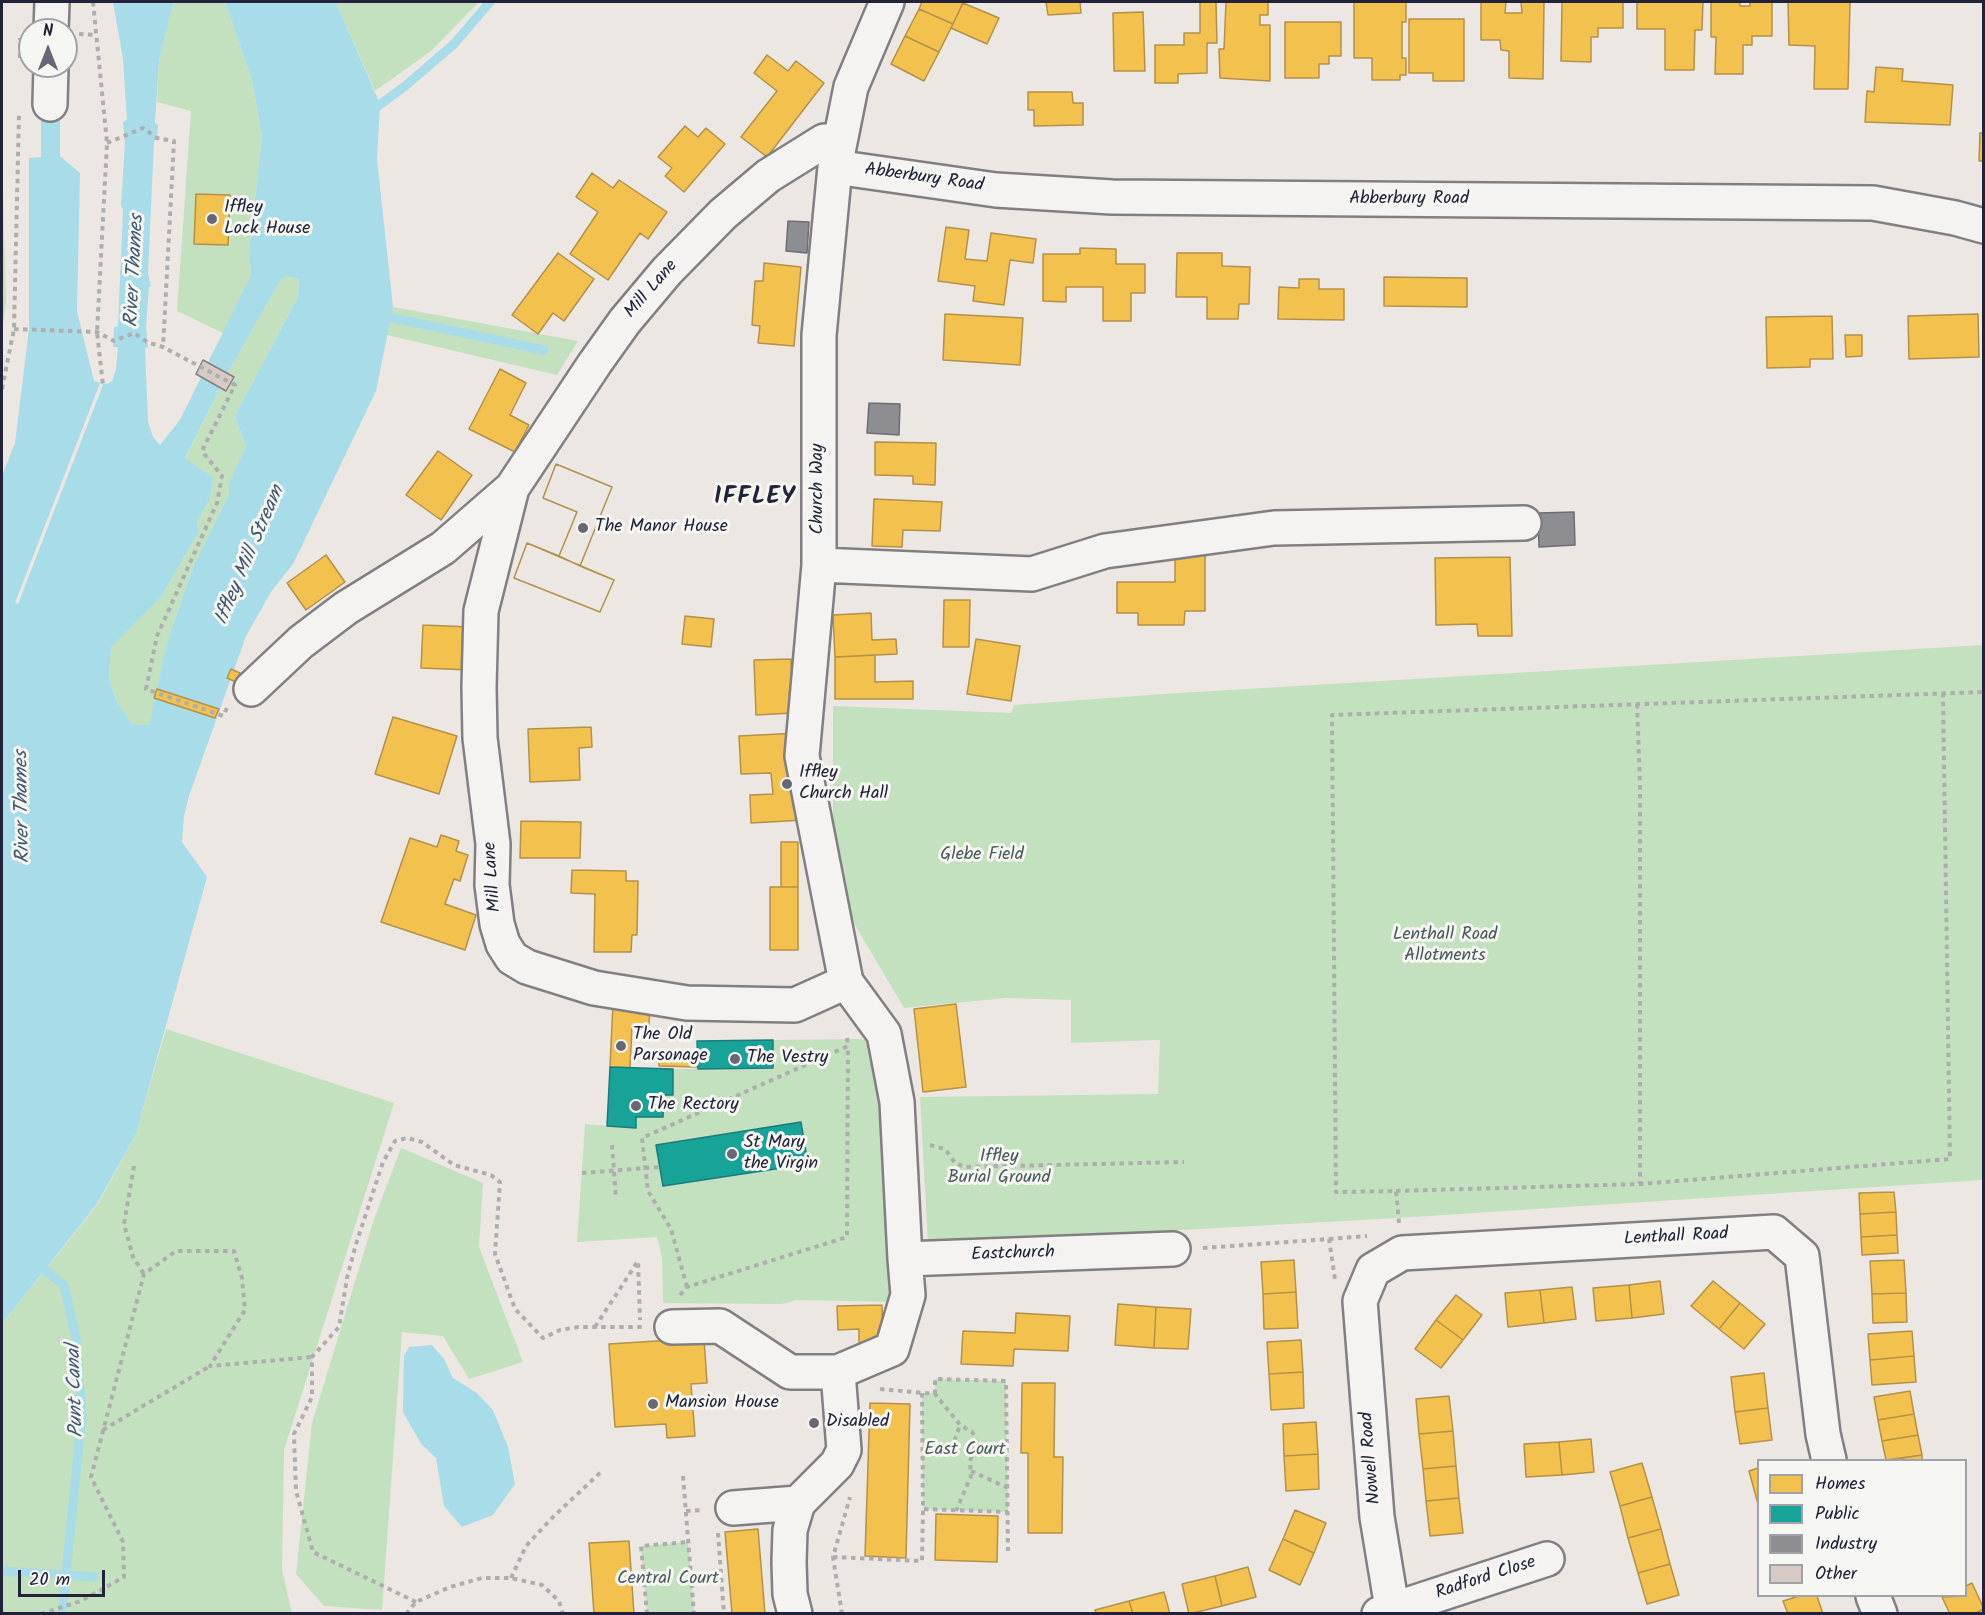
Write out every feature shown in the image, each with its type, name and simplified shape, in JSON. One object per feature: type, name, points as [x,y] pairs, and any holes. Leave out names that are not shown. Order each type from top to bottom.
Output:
[{"type":"street","points":[[43,18],[52,2]]},
{"type":"street","name":"Church Way","points":[[846,982],[802,756],[819,565],[819,335],[836,155],[851,87],[887,2]]},
{"type":"street","points":[[35,78],[35,102]]},
{"type":"street","name":"Mill Lane","points":[[251,688],[301,642],[346,608],[443,548],[512,488],[625,321],[667,271],[723,214],[768,176],[824,141],[836,155]]},
{"type":"street","name":"Abberbury Road","points":[[836,155],[996,190],[1112,197],[1873,203],[1955,218],[1983,226]]},
{"type":"street","name":"Mill Lane","points":[[512,488],[481,611],[479,687],[480,738],[493,844],[492,885],[497,924],[503,944],[512,958],[527,967],[594,988],[687,1003],[795,1005],[846,982]]},
{"type":"street","points":[[819,565],[1032,574],[1104,552],[1274,528],[1524,523]]},
{"type":"street","points":[[656,1327],[720,1326],[790,1372],[838,1372],[892,1349],[908,1295],[897,1102],[884,1034],[846,982]]},
{"type":"street","name":"Lenthall Road","points":[[1359,1300],[1373,1270],[1402,1253],[1774,1232],[1802,1256],[1824,1434],[1830,1459]]},
{"type":"street","name":"Eastchurch","points":[[905,1259],[1173,1249]]},
{"type":"street","name":"Nowell Road","points":[[1359,1300],[1377,1518],[1388,1612]]},
{"type":"street","points":[[795,1614],[790,1594],[790,1530],[798,1503],[837,1464],[844,1450],[838,1372]]},
{"type":"street","points":[[725,1520],[798,1503]]},
{"type":"street","name":"Radford Close","points":[[1388,1612],[1546,1559]]},
{"type":"street","points":[[1873,1597],[1880,1614]]},
{"type":"path","points":[[93,2],[107,143],[97,332],[104,385]]},
{"type":"path","points":[[2,389],[14,329],[35,102]]},
{"type":"path","points":[[107,143],[143,128],[157,138],[174,141],[163,347]]},
{"type":"path","points":[[14,329],[97,332],[114,341],[134,333],[147,342],[163,347],[235,385],[201,451],[222,476],[217,503],[157,636],[146,688],[217,714]]},
{"type":"path","points":[[1943,693],[1950,1159],[1640,1184],[1336,1192],[1332,715],[1943,693],[1983,692]]},
{"type":"path","points":[[1637,704],[1640,784],[1640,1184]]},
{"type":"path","points":[[847,1036],[848,1046],[846,1237],[687,1287],[671,1229],[648,1191],[642,1138],[848,1046]]},
{"type":"path","points":[[416,1602],[313,1552],[296,1491],[294,1434],[312,1397],[312,1357],[339,1327],[347,1278],[383,1162],[395,1141],[407,1138],[422,1142],[453,1165],[491,1175],[500,1182],[495,1254],[515,1309],[543,1338],[560,1330],[595,1327],[656,1327],[638,1261],[595,1327]]},
{"type":"path","points":[[899,1144],[933,1145],[945,1149],[955,1162],[965,1167],[1184,1162]]},
{"type":"path","points":[[612,1145],[616,1198]]},
{"type":"path","points":[[134,1166],[124,1224],[133,1257],[144,1274]]},
{"type":"path","points":[[582,1173],[660,1167]]},
{"type":"path","points":[[1396,1191],[1398,1218]]},
{"type":"path","points":[[1173,1249],[1329,1239],[1337,1297],[1359,1300]]},
{"type":"path","points":[[41,1614],[81,1601],[124,1577],[123,1542],[91,1477],[144,1274],[176,1251],[234,1251],[242,1278],[245,1310],[210,1366]]},
{"type":"path","points":[[104,1430],[210,1366],[312,1357]]},
{"type":"path","points":[[838,1372],[867,1388],[935,1394]]},
{"type":"path","points":[[956,1511],[971,1476],[976,1438],[972,1432],[960,1425],[935,1394],[935,1379],[1006,1382],[1008,1551]]},
{"type":"path","points":[[833,1557],[922,1561],[924,1509],[922,1393]]},
{"type":"path","points":[[923,1453],[941,1452],[954,1442],[960,1425]]},
{"type":"path","points":[[970,1470],[1008,1488]]},
{"type":"path","points":[[511,1578],[526,1546],[553,1516],[602,1471]]},
{"type":"path","points":[[683,1476],[694,1614]]},
{"type":"path","points":[[842,1614],[833,1557],[851,1493]]},
{"type":"path","points":[[924,1509],[1008,1512]]},
{"type":"path","points":[[724,1614],[725,1520]]},
{"type":"path","points":[[647,1614],[641,1546],[688,1542]]},
{"type":"path","points":[[406,1614],[416,1602],[450,1587],[482,1578],[511,1578],[542,1585],[559,1601],[563,1614]]},
{"type":"green space","points":[[174,2],[225,2],[252,80],[262,137],[249,252],[251,275],[223,333],[177,311],[191,111],[157,102],[159,61]],"holes":[[[196,194],[230,195],[228,245],[195,244]]]},
{"type":"green space","points":[[336,2],[479,2],[431,51],[375,91]]},
{"type":"green space","points":[[2,157],[6,303],[2,331]]},
{"type":"green space","points":[[287,275],[299,279],[298,297],[235,416],[246,446],[230,484],[229,495],[194,565],[167,642],[149,726],[132,724],[116,700],[109,678],[111,646],[161,597],[199,531],[197,522],[210,499],[213,478],[185,459],[224,380],[281,279]]},
{"type":"green space","points":[[393,307],[578,341],[557,375],[387,335]]},
{"type":"green space","name":"Lenthall Road Allotments","points":[[1983,645],[1983,1180],[1398,1218],[928,1244],[920,1097],[1158,1094],[1160,1040],[1071,1043],[1071,1000],[1006,998],[904,1008],[842,903],[833,824],[833,706],[1011,713],[1014,705],[1163,694]]},
{"type":"green space","points":[[166,1029],[394,1103],[284,1450],[282,1570],[292,1613],[2,1613],[2,1324],[98,1204],[136,1134]]},
{"type":"green space","points":[[859,1039],[880,1042],[901,1302],[796,1300],[782,1304],[663,1303],[662,1258],[657,1237],[577,1242],[585,1124],[636,1128],[636,1117],[663,1117],[664,1095],[673,1094],[673,1069],[773,1068],[773,1040]]},
{"type":"green space","points":[[401,1148],[483,1183],[479,1247],[523,1362],[469,1379],[443,1336],[402,1332],[382,1610],[324,1606],[296,1574],[312,1423],[374,1219]]},
{"type":"green space","name":"East Court","points":[[935,1379],[1006,1381],[1008,1512],[923,1509],[922,1393],[935,1393]]},
{"type":"green space","name":"Central Court","points":[[688,1542],[694,1613],[647,1613],[641,1546]]},
{"type":"water","points":[[113,2],[174,2],[159,61],[155,123],[158,125],[157,138],[154,142],[148,274],[151,286],[149,287],[146,326],[148,347],[145,348],[148,421],[153,437],[160,445],[180,420],[251,275],[249,252],[262,137],[252,80],[225,2],[336,2],[380,104],[377,159],[393,307],[376,391],[293,564],[271,592],[246,636],[189,796],[184,816],[182,842],[207,877],[136,1134],[97,1204],[2,1324],[2,476],[15,443],[29,329],[29,158],[41,157],[41,104],[60,104],[60,156],[80,173],[77,311],[94,381],[107,384],[112,381],[116,369],[118,347],[113,347],[114,327],[118,326],[125,143],[123,122],[127,120],[123,59]],"holes":[[[287,276],[299,279],[298,297],[235,416],[246,446],[229,484],[229,495],[194,565],[167,642],[149,725],[132,724],[116,700],[109,678],[111,647],[161,597],[199,531],[197,522],[210,499],[213,478],[185,458],[224,380],[281,279]]]},
{"type":"water","points":[[432,1345],[444,1359],[453,1378],[477,1393],[493,1410],[508,1447],[515,1484],[493,1515],[462,1527],[444,1506],[436,1458],[421,1444],[403,1412],[404,1356],[409,1347]]},
{"type":"pier","points":[[100,383],[103,385],[18,604],[15,603]]},
{"type":"building: Homes","points":[[922,2],[963,3],[953,24],[919,9]]},
{"type":"building: Homes","points":[[1046,2],[1080,2],[1081,13],[1048,15]]},
{"type":"building: Homes","points":[[1200,2],[1216,2],[1217,43],[1207,43],[1207,73],[1178,74],[1178,83],[1155,83],[1155,45],[1184,45],[1184,33],[1200,33]]},
{"type":"building: Homes","points":[[1226,2],[1268,2],[1268,15],[1260,15],[1260,25],[1270,25],[1270,81],[1220,78],[1219,49],[1224,49]]},
{"type":"building: Homes","points":[[1354,2],[1406,2],[1406,22],[1402,22],[1402,58],[1406,58],[1406,75],[1400,75],[1400,80],[1372,80],[1372,58],[1354,58]]},
{"type":"building: Homes","points":[[1481,2],[1506,2],[1505,13],[1522,13],[1521,2],[1544,2],[1543,79],[1509,78],[1509,51],[1501,50],[1500,40],[1481,40]]},
{"type":"building: Homes","points":[[1562,2],[1623,2],[1623,28],[1598,28],[1598,37],[1591,37],[1591,62],[1561,61]]},
{"type":"building: Homes","points":[[1637,2],[1703,2],[1702,30],[1695,30],[1694,70],[1665,70],[1665,29],[1637,29]]},
{"type":"building: Homes","points":[[1711,2],[1740,2],[1740,6],[1750,6],[1750,2],[1772,2],[1772,36],[1752,36],[1752,45],[1743,45],[1743,74],[1715,74],[1716,37],[1711,37]]},
{"type":"building: Homes","points":[[1788,2],[1850,2],[1848,89],[1814,89],[1815,46],[1789,45]]},
{"type":"building: Homes","points":[[963,3],[999,18],[987,44],[951,28]]},
{"type":"building: Homes","points":[[919,9],[953,24],[939,52],[905,36]]},
{"type":"building: Homes","points":[[1143,12],[1145,71],[1114,71],[1113,13]]},
{"type":"building: Homes","points":[[1409,19],[1464,19],[1464,81],[1433,81],[1433,73],[1409,73]]},
{"type":"building: Homes","points":[[1285,22],[1341,22],[1341,56],[1329,56],[1329,64],[1319,64],[1319,78],[1285,78]]},
{"type":"building: Homes","points":[[905,36],[939,52],[924,81],[891,64]]},
{"type":"building: Homes","points":[[767,55],[788,71],[796,61],[824,83],[767,157],[741,137],[777,91],[754,73]]},
{"type":"building: Homes","points":[[1876,67],[1903,69],[1902,81],[1953,85],[1950,125],[1865,122],[1867,91],[1874,92]]},
{"type":"building: Homes","points":[[1028,92],[1072,92],[1073,103],[1083,103],[1083,125],[1034,126],[1034,110],[1028,110]]},
{"type":"building: Homes","points":[[685,126],[698,137],[706,128],[725,144],[684,192],[665,176],[672,168],[658,157]]},
{"type":"building: Homes","points":[[1980,133],[1984,133],[1984,161],[1979,161]]},
{"type":"building: Homes","points":[[592,173],[613,188],[619,180],[667,212],[648,239],[640,233],[608,280],[570,254],[598,212],[576,197]]},
{"type":"building: Homes","name":"Iffley Lock House","points":[[196,194],[230,195],[228,245],[194,244]]},
{"type":"building: Homes","points":[[946,227],[969,230],[965,259],[987,261],[991,233],[1036,239],[1033,263],[1010,260],[1004,305],[973,301],[975,286],[938,281]]},
{"type":"building: Homes","points":[[1080,248],[1116,249],[1116,264],[1145,264],[1145,293],[1131,293],[1131,321],[1103,321],[1103,287],[1066,287],[1066,302],[1043,301],[1043,254],[1080,254]]},
{"type":"building: Homes","points":[[558,253],[594,279],[564,321],[553,313],[538,334],[512,315]]},
{"type":"building: Homes","points":[[1177,253],[1222,253],[1222,266],[1250,267],[1249,304],[1239,304],[1238,319],[1207,319],[1207,297],[1176,297]]},
{"type":"building: Homes","points":[[764,263],[801,267],[794,346],[758,343],[760,326],[752,325],[755,281],[763,281]]},
{"type":"building: Homes","points":[[1384,277],[1467,278],[1467,307],[1384,306]]},
{"type":"building: Homes","points":[[1299,279],[1319,279],[1319,289],[1344,289],[1344,320],[1278,319],[1279,287],[1299,288]]},
{"type":"building: Homes","points":[[945,314],[1023,318],[1020,365],[943,360]]},
{"type":"building: Homes","points":[[1978,314],[1979,357],[1909,359],[1908,316]]},
{"type":"building: Homes","points":[[1832,316],[1833,359],[1810,359],[1810,367],[1767,368],[1766,317]]},
{"type":"building: Homes","points":[[1845,335],[1862,335],[1862,356],[1846,357]]},
{"type":"building: Homes","points":[[500,369],[526,383],[510,415],[529,425],[515,452],[469,429]]},
{"type":"building: Homes","points":[[875,442],[936,443],[935,485],[913,484],[913,476],[875,475]]},
{"type":"building: Homes","points":[[438,451],[472,475],[441,520],[406,495]]},
{"type":"building: Homes","name":"The Manor House","points":[[556,464],[612,487],[580,566],[614,580],[600,612],[514,578],[527,543],[559,556],[577,512],[543,498]]},
{"type":"building: Homes","points":[[556,464],[612,487],[580,566],[559,556],[577,512],[543,498]]},
{"type":"building: Homes","points":[[874,499],[942,502],[940,531],[903,530],[902,547],[872,546]]},
{"type":"building: Homes","points":[[527,543],[614,580],[600,612],[514,578]]},
{"type":"building: Homes","points":[[1175,547],[1205,547],[1205,611],[1185,611],[1184,625],[1138,625],[1138,613],[1117,613],[1117,582],[1175,582]]},
{"type":"building: Homes","points":[[326,555],[345,582],[306,610],[287,583]]},
{"type":"building: Homes","points":[[1510,557],[1512,636],[1478,636],[1477,624],[1436,625],[1435,558]]},
{"type":"building: Homes","points":[[944,600],[970,600],[969,647],[943,647]]},
{"type":"building: Homes","points":[[871,613],[872,640],[896,639],[897,654],[835,657],[833,615]]},
{"type":"building: Homes","points":[[685,616],[714,619],[711,647],[682,644]]},
{"type":"building: Homes","points":[[423,625],[471,627],[470,670],[421,668]]},
{"type":"building: Homes","points":[[976,639],[1020,646],[1011,701],[967,694]]},
{"type":"building: Homes","points":[[875,655],[875,682],[913,681],[913,699],[835,699],[835,657]]},
{"type":"building: Homes","points":[[791,659],[793,713],[756,715],[754,660]]},
{"type":"building: Homes","points":[[231,669],[240,673],[236,682],[227,678]]},
{"type":"building: Homes","points":[[157,689],[219,709],[215,718],[154,698]]},
{"type":"building: Homes","points":[[393,717],[457,736],[439,794],[375,774]]},
{"type":"building: Homes","points":[[591,727],[592,747],[579,748],[580,780],[530,782],[528,729]]},
{"type":"building: Homes","name":"Iffley Church Hall","points":[[799,733],[804,820],[751,823],[750,795],[773,794],[771,773],[741,774],[739,736]]},
{"type":"building: Homes","points":[[521,821],[581,822],[580,858],[520,858]]},
{"type":"building: Homes","points":[[441,835],[459,841],[456,851],[468,855],[460,881],[454,879],[445,904],[476,915],[465,950],[381,922],[410,838],[437,847]]},
{"type":"building: Homes","points":[[781,842],[798,842],[798,887],[781,887]]},
{"type":"building: Homes","points":[[572,870],[626,871],[626,881],[638,881],[637,935],[632,935],[631,952],[594,952],[595,894],[571,893]]},
{"type":"building: Homes","points":[[770,887],[798,887],[798,950],[770,950]]},
{"type":"building: Homes","name":"The Old Parsonage","points":[[613,1003],[650,1005],[649,1026],[632,1025],[630,1068],[610,1067]]},
{"type":"building: Homes","points":[[956,1004],[966,1087],[923,1092],[914,1009]]},
{"type":"building: Homes","points":[[659,1051],[697,1052],[698,1067],[659,1066]]},
{"type":"building: Homes","points":[[1894,1192],[1896,1212],[1860,1214],[1859,1193]]},
{"type":"building: Homes","points":[[1896,1212],[1897,1235],[1861,1237],[1860,1214]]},
{"type":"building: Homes","points":[[1897,1235],[1898,1253],[1862,1255],[1861,1237]]},
{"type":"building: Homes","points":[[1294,1260],[1296,1292],[1263,1294],[1261,1262]]},
{"type":"building: Homes","points":[[1904,1260],[1906,1293],[1872,1294],[1870,1261]]},
{"type":"building: Homes","points":[[1660,1281],[1664,1314],[1632,1318],[1629,1285]]},
{"type":"building: Homes","points":[[1713,1281],[1740,1303],[1719,1329],[1691,1306]]},
{"type":"building: Homes","points":[[1629,1285],[1632,1318],[1596,1321],[1593,1288]]},
{"type":"building: Homes","points":[[1572,1287],[1576,1319],[1544,1323],[1540,1290]]},
{"type":"building: Homes","points":[[1540,1290],[1544,1323],[1508,1327],[1505,1293]]},
{"type":"building: Homes","points":[[1296,1292],[1298,1328],[1264,1329],[1263,1294]]},
{"type":"building: Homes","points":[[1906,1293],[1907,1322],[1873,1323],[1872,1294]]},
{"type":"building: Homes","points":[[1456,1295],[1482,1315],[1463,1340],[1436,1320]]},
{"type":"building: Homes","points":[[1740,1303],[1765,1324],[1744,1349],[1719,1329]]},
{"type":"building: Homes","points":[[1118,1304],[1156,1307],[1154,1348],[1115,1345]]},
{"type":"building: Homes","points":[[882,1305],[883,1342],[859,1343],[859,1329],[838,1330],[837,1306]]},
{"type":"building: Homes","points":[[1156,1307],[1191,1309],[1188,1349],[1154,1348]]},
{"type":"building: Homes","points":[[1016,1313],[1070,1316],[1068,1351],[1014,1349],[1013,1366],[961,1364],[963,1331],[1015,1333]]},
{"type":"building: Homes","points":[[1436,1320],[1463,1340],[1441,1368],[1415,1349]]},
{"type":"building: Homes","points":[[1912,1331],[1914,1356],[1870,1360],[1868,1334]]},
{"type":"building: Homes","name":"Mansion House","points":[[704,1338],[707,1383],[691,1384],[695,1436],[667,1438],[666,1424],[615,1427],[609,1344]]},
{"type":"building: Homes","points":[[1301,1340],[1303,1372],[1269,1374],[1267,1342]]},
{"type":"building: Homes","points":[[1914,1356],[1916,1382],[1872,1385],[1870,1360]]},
{"type":"building: Homes","points":[[1303,1372],[1304,1408],[1271,1410],[1269,1374]]},
{"type":"building: Homes","points":[[1764,1373],[1768,1408],[1735,1412],[1731,1377]]},
{"type":"building: Homes","points":[[1022,1383],[1055,1383],[1054,1457],[1063,1457],[1062,1533],[1028,1533],[1028,1453],[1021,1453]]},
{"type":"building: Homes","points":[[1910,1391],[1914,1414],[1878,1420],[1874,1397]]},
{"type":"building: Homes","points":[[1449,1396],[1453,1431],[1419,1434],[1416,1399]]},
{"type":"building: Homes","points":[[870,1403],[910,1404],[906,1558],[865,1556]]},
{"type":"building: Homes","points":[[1768,1408],[1772,1440],[1740,1444],[1735,1412]]},
{"type":"building: Homes","points":[[1914,1414],[1918,1435],[1882,1441],[1878,1420]]},
{"type":"building: Homes","points":[[1316,1422],[1318,1454],[1284,1456],[1283,1424]]},
{"type":"building: Homes","points":[[1453,1431],[1456,1466],[1423,1469],[1419,1434]]},
{"type":"building: Homes","points":[[1918,1435],[1922,1455],[1886,1459],[1882,1441]]},
{"type":"building: Homes","points":[[1591,1439],[1594,1472],[1562,1475],[1559,1442]]},
{"type":"building: Homes","points":[[1559,1442],[1562,1475],[1526,1477],[1524,1444]]},
{"type":"building: Homes","points":[[1318,1454],[1319,1489],[1286,1491],[1284,1456]]},
{"type":"building: Homes","points":[[1922,1455],[1922,1459],[1896,1459]]},
{"type":"building: Homes","points":[[1642,1463],[1652,1497],[1620,1506],[1610,1472]]},
{"type":"building: Homes","points":[[1456,1466],[1459,1498],[1426,1501],[1423,1469]]},
{"type":"building: Homes","points":[[1757,1468],[1757,1500],[1749,1471]]},
{"type":"building: Homes","points":[[1652,1497],[1661,1529],[1628,1538],[1620,1506]]},
{"type":"building: Homes","points":[[1459,1498],[1463,1533],[1430,1536],[1426,1501]]},
{"type":"building: Homes","points":[[1295,1510],[1326,1523],[1314,1553],[1283,1539]]},
{"type":"building: Homes","points":[[936,1514],[998,1516],[997,1562],[935,1560]]},
{"type":"building: Homes","points":[[758,1529],[765,1614],[732,1614],[725,1532]]},
{"type":"building: Homes","points":[[1661,1529],[1670,1564],[1638,1573],[1628,1538]]},
{"type":"building: Homes","points":[[1283,1539],[1314,1553],[1300,1585],[1269,1570]]},
{"type":"building: Homes","points":[[629,1541],[634,1614],[594,1614],[589,1543]]},
{"type":"building: Homes","points":[[1670,1564],[1679,1595],[1647,1604],[1638,1573]]},
{"type":"building: Homes","points":[[1248,1567],[1256,1597],[1222,1606],[1215,1576]]},
{"type":"building: Homes","points":[[1215,1576],[1222,1606],[1189,1614],[1182,1584]]},
{"type":"building: Homes","points":[[1972,1583],[1984,1609],[1974,1614],[1950,1614],[1942,1597],[1967,1597],[1967,1586]]},
{"type":"building: Homes","points":[[1164,1592],[1170,1614],[1133,1614],[1129,1601]]},
{"type":"building: Homes","points":[[1796,1597],[1817,1597],[1823,1614],[1788,1614],[1783,1601]]},
{"type":"building: Homes","points":[[1129,1601],[1133,1614],[1096,1614],[1095,1610]]},
{"type":"building: Public","name":"The Vestry","points":[[773,1040],[773,1068],[698,1069],[697,1041]]},
{"type":"building: Public","name":"The Rectory","points":[[610,1067],[673,1069],[673,1095],[664,1095],[663,1117],[636,1117],[636,1128],[607,1126]]},
{"type":"building: Public","name":"St Mary the Virgin","points":[[801,1122],[808,1164],[663,1186],[656,1145]]},
{"type":"building: Industry","points":[[788,221],[809,222],[807,253],[786,251]]},
{"type":"building: Industry","points":[[869,403],[900,404],[899,435],[867,433]]},
{"type":"building: Industry","points":[[1574,512],[1575,545],[1539,547],[1538,513]]},
{"type":"building: Other","points":[[203,360],[234,377],[226,391],[196,374]]},
{"type":"waterway","points":[[371,111],[404,87],[454,44],[490,2]]},
{"type":"waterway","points":[[379,315],[544,350]]},
{"type":"waterway","name":"Punt Canal","points":[[36,1263],[64,1285],[76,1338],[82,1413],[62,1614]]},
{"type":"waterway","points":[[2,1571],[94,1577]]},
{"type":"place","name":"Iffley Lock House","points":[[212,219]]},
{"type":"place","name":"The Manor House","points":[[583,528]]},
{"type":"place","name":"Iffley Church Hall","points":[[787,784]]},
{"type":"place","name":"The Old Parsonage","points":[[621,1046]]},
{"type":"place","name":"The Vestry","points":[[735,1059]]},
{"type":"place","name":"The Rectory","points":[[636,1106]]},
{"type":"place","name":"St Mary the Virgin","points":[[732,1154]]},
{"type":"place","name":"Mansion House","points":[[653,1404]]},
{"type":"place","name":"Disabled","points":[[814,1423]]},
{"type":"district","name":"IFFLEY","points":[[755,499]]},
{"type":"water label","name":"River Thames","points":[[136,271]]},
{"type":"water label","name":"Iffley Mill Stream","points":[[251,556]]},
{"type":"water label","name":"River Thames","points":[[24,807]]},
{"type":"park label","name":"Glebe Field","points":[[982,856]]},
{"type":"park label","name":"Iffley Burial Ground","points":[[999,1168]]}]
